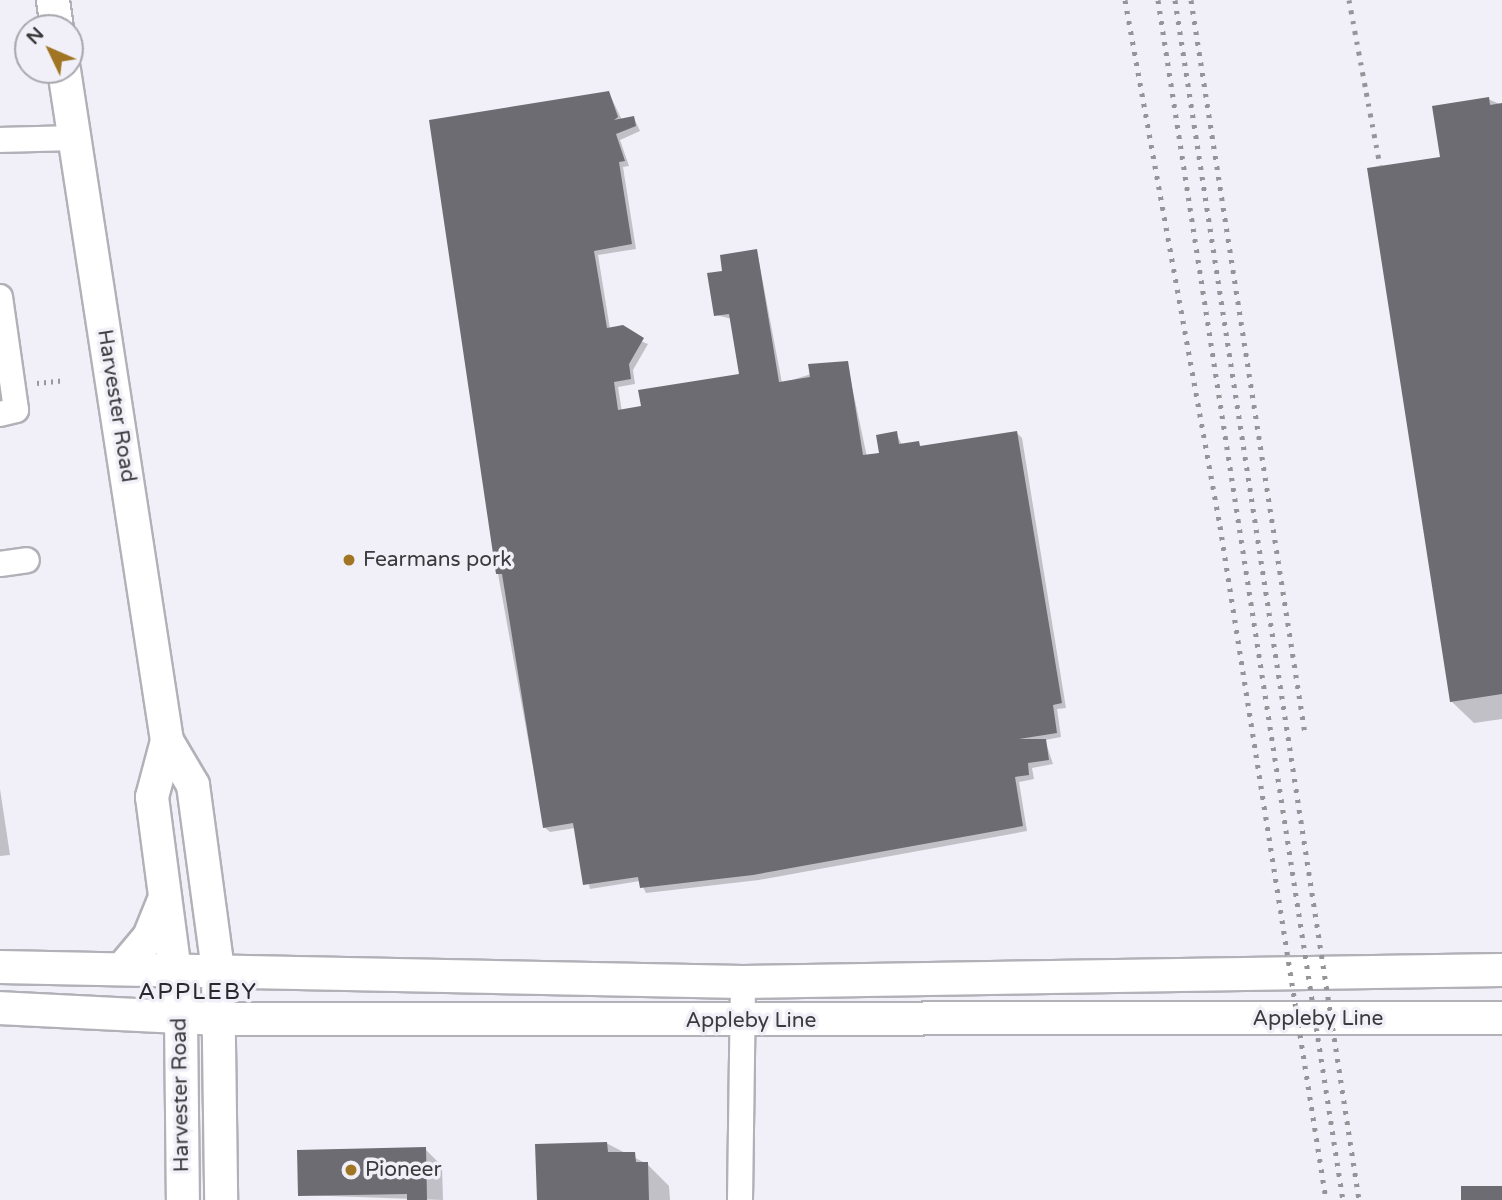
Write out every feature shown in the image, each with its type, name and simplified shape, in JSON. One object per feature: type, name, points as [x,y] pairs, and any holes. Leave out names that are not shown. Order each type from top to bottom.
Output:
[{"type":"main road","name":"Harvester Road","points":[[66,84],[167,741],[193,785],[218,971],[221,1200]]},
{"type":"main road","name":"Harvester Road","points":[[167,741],[152,797],[181,1017],[183,1200]]},
{"type":"main road","points":[[122,970],[149,937],[166,896]]},
{"type":"main road","name":"Appleby Line","points":[[0,967],[743,982],[1502,970]]},
{"type":"main road","name":"Appleby Line","points":[[0,1008],[219,1019],[743,1022],[1502,1018]]},
{"type":"street","points":[[0,140],[74,138]]},
{"type":"street","points":[[0,297],[16,410],[0,414]]},
{"type":"street","points":[[0,564],[27,560]]},
{"type":"street","points":[[740,1200],[743,982]]},
{"type":"building","points":[[609,91],[618,117],[614,120],[634,116],[636,126],[616,134],[625,161],[619,162],[632,244],[594,251],[607,328],[623,325],[644,338],[629,364],[631,379],[614,382],[618,410],[641,406],[638,390],[739,374],[729,314],[714,316],[707,273],[722,271],[720,255],[757,249],[779,382],[810,377],[808,364],[848,361],[863,455],[879,453],[876,435],[897,431],[899,444],[919,441],[920,446],[1017,431],[1062,703],[1053,705],[1057,733],[1019,739],[1046,739],[1049,760],[1028,763],[1029,775],[1015,777],[1023,826],[753,875],[640,888],[638,877],[583,885],[573,823],[543,828],[502,574],[496,574],[429,120]]},
{"type":"building","points":[[1489,97],[1490,105],[1502,103],[1502,694],[1450,702],[1367,168],[1440,157],[1432,106]]},
{"type":"building","points":[[607,1142],[608,1152],[635,1152],[636,1162],[648,1162],[649,1200],[537,1200],[535,1144]]},
{"type":"building","points":[[426,1147],[427,1200],[407,1200],[407,1194],[298,1196],[297,1150]]},
{"type":"building","points":[[1461,1186],[1502,1186],[1502,1200],[1461,1200]]},
{"type":"railway","points":[[1125,0],[1220,526],[1326,1200]]},
{"type":"railway","points":[[1158,0],[1343,1200]]},
{"type":"railway","points":[[1175,0],[1359,1200]]},
{"type":"railway","points":[[1191,0],[1305,734]]},
{"type":"railway","points":[[1349,0],[1380,166]]},
{"type":"place","name":"Fearmans pork","points":[[349,560]]},
{"type":"place","name":"Pioneer","points":[[351,1170]]},
{"type":"district","name":"APPLEBY","points":[[198,992]]}]
